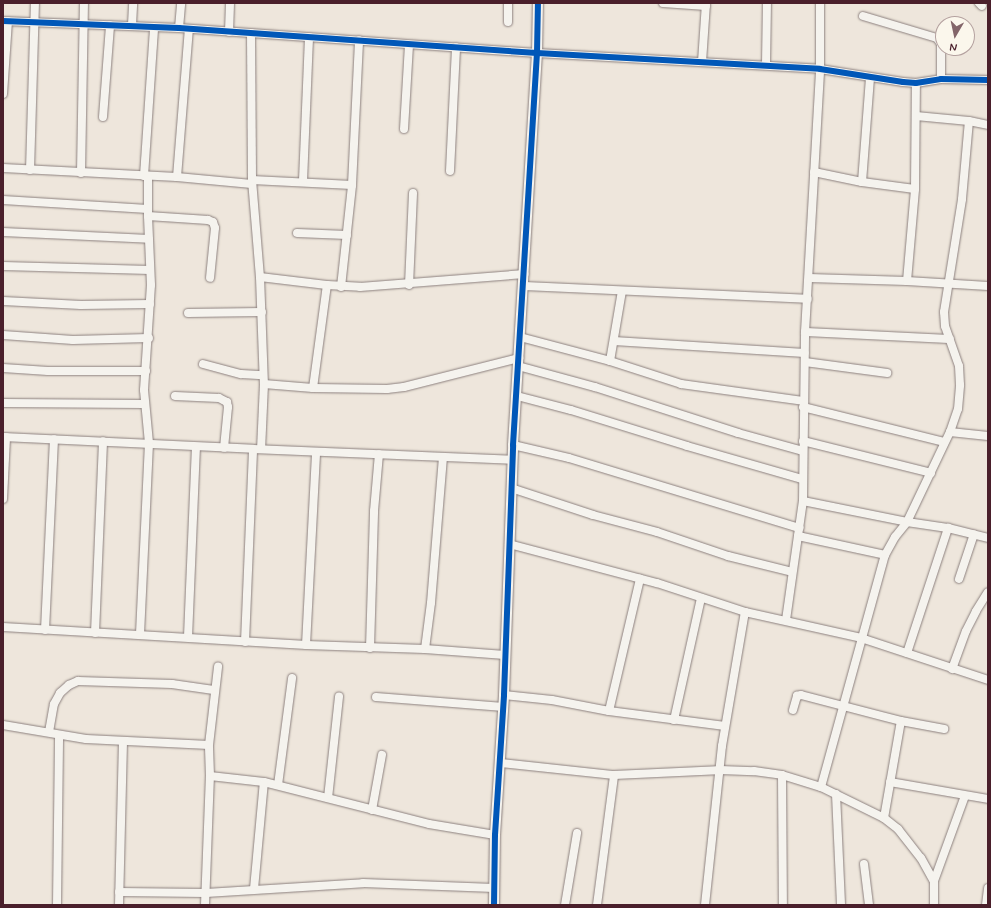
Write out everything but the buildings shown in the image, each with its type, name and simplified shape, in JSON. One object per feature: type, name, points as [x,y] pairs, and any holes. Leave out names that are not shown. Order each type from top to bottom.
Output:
[{"type":"street","points":[[30,170],[35,3]]},
{"type":"street","points":[[81,173],[84,3]]},
{"type":"street","points":[[132,25],[133,3]]},
{"type":"street","points":[[179,28],[180,3]]},
{"type":"street","points":[[229,32],[230,3]]},
{"type":"street","points":[[508,3],[508,22]]},
{"type":"street","points":[[494,905],[495,835],[504,707],[512,460],[537,54],[538,3]]},
{"type":"street","points":[[663,3],[706,5],[702,62]]},
{"type":"street","points":[[766,66],[767,3]]},
{"type":"street","points":[[786,620],[803,501],[802,451],[805,332],[810,278],[820,69],[820,3]]},
{"type":"street","points":[[863,16],[937,38],[941,44],[941,79]]},
{"type":"street","points":[[3,94],[5,21],[132,25],[154,28],[179,28],[359,40],[537,54],[820,69],[870,78],[916,82],[941,79],[988,80]]},
{"type":"street","points":[[103,116],[110,25]]},
{"type":"street","points":[[140,634],[149,443],[144,404],[150,304],[146,176],[154,28]]},
{"type":"street","points":[[177,177],[189,29]]},
{"type":"street","points":[[245,642],[257,449],[264,384],[260,276],[252,182],[251,33]]},
{"type":"street","points":[[303,181],[309,37]]},
{"type":"street","points":[[341,287],[352,185],[359,40]]},
{"type":"street","points":[[404,129],[409,45]]},
{"type":"street","points":[[450,171],[456,47]]},
{"type":"street","points":[[862,182],[870,78]]},
{"type":"street","points":[[907,281],[915,189],[916,82]]},
{"type":"street","points":[[916,116],[970,121],[988,125]]},
{"type":"street","points":[[821,786],[885,555],[895,537],[907,522],[950,432],[958,409],[960,385],[959,366],[945,326],[944,312],[950,284],[962,199],[970,121]]},
{"type":"street","points":[[3,168],[252,182],[303,181],[352,185]]},
{"type":"street","points":[[814,172],[862,182],[915,189]]},
{"type":"street","points":[[409,285],[413,193]]},
{"type":"street","points":[[3,200],[148,212],[208,220],[212,222],[215,228],[210,278]]},
{"type":"street","points":[[3,232],[149,239]]},
{"type":"street","points":[[297,233],[347,235]]},
{"type":"street","points":[[3,266],[150,270]]},
{"type":"street","points":[[260,276],[341,287],[409,285],[524,274]]},
{"type":"street","points":[[810,278],[907,281],[988,286]]},
{"type":"street","points":[[313,388],[327,286]]},
{"type":"street","points":[[523,286],[808,299]]},
{"type":"street","points":[[610,361],[622,291]]},
{"type":"street","points":[[3,301],[81,305],[150,304]]},
{"type":"street","points":[[188,313],[262,312]]},
{"type":"street","points":[[805,332],[950,340]]},
{"type":"street","points":[[3,335],[73,340],[149,338]]},
{"type":"street","points":[[520,336],[610,361],[680,384],[803,404],[944,442]]},
{"type":"street","points":[[614,341],[805,353]]},
{"type":"street","points":[[264,384],[313,388],[387,389],[404,387],[518,362],[738,433],[802,451]]},
{"type":"street","points":[[805,362],[887,373]]},
{"type":"street","points":[[203,364],[241,374],[263,375]]},
{"type":"street","points":[[3,368],[146,371]]},
{"type":"street","points":[[175,396],[219,398],[226,402],[228,407],[224,448]]},
{"type":"street","points":[[516,396],[571,410],[687,446],[802,479]]},
{"type":"street","points":[[3,403],[144,404]]},
{"type":"street","points":[[950,432],[988,436]]},
{"type":"street","points":[[3,499],[4,437],[149,443],[196,447],[512,460]]},
{"type":"street","points":[[45,630],[54,439]]},
{"type":"street","points":[[95,632],[103,441]]},
{"type":"street","points":[[803,442],[931,473]]},
{"type":"street","points":[[513,445],[569,458],[799,532],[885,555]]},
{"type":"street","points":[[188,638],[196,447]]},
{"type":"street","points":[[306,645],[316,452]]},
{"type":"street","points":[[370,648],[374,511],[379,454]]},
{"type":"street","points":[[425,649],[431,603],[443,458]]},
{"type":"street","points":[[512,488],[587,513],[657,532],[728,556],[792,572]]},
{"type":"street","points":[[803,501],[907,522],[948,528],[988,538]]},
{"type":"street","points":[[907,653],[948,528]]},
{"type":"street","points":[[959,579],[974,534]]},
{"type":"street","points":[[509,544],[640,579],[745,612],[861,638],[988,680]]},
{"type":"street","points":[[609,711],[640,579]]},
{"type":"street","points":[[952,669],[966,631],[988,592]]},
{"type":"street","points":[[674,720],[701,598]]},
{"type":"street","points":[[705,905],[725,726],[745,612]]},
{"type":"street","points":[[3,627],[140,634],[245,642],[425,649],[505,654]]},
{"type":"street","points":[[205,905],[210,776],[209,745],[214,690],[218,667]]},
{"type":"street","points":[[278,785],[292,678]]},
{"type":"street","points":[[49,732],[54,704],[60,693],[69,685],[78,682],[172,684],[214,690]]},
{"type":"street","points":[[504,695],[552,700],[609,711],[725,726]]},
{"type":"street","points":[[793,710],[797,696],[799,695],[902,721],[944,729]]},
{"type":"street","points":[[328,798],[339,697]]},
{"type":"street","points":[[376,697],[504,707]]},
{"type":"street","points":[[884,818],[902,721]]},
{"type":"street","points":[[3,725],[49,732],[59,736],[209,745]]},
{"type":"street","points":[[57,905],[59,736]]},
{"type":"street","points":[[119,905],[123,741]]},
{"type":"street","points":[[372,810],[382,754]]},
{"type":"street","points":[[501,763],[614,775],[720,770],[754,770],[782,775],[821,786],[884,818],[910,843],[934,881]]},
{"type":"street","points":[[597,905],[614,775]]},
{"type":"street","points":[[782,775],[783,905]]},
{"type":"street","points":[[210,776],[264,782],[429,824],[495,835]]},
{"type":"street","points":[[254,889],[264,782]]},
{"type":"street","points":[[890,782],[988,799]]},
{"type":"street","points":[[836,794],[841,905]]},
{"type":"street","points":[[934,905],[934,881],[965,796]]},
{"type":"street","points":[[565,905],[577,833]]},
{"type":"street","points":[[864,864],[869,905]]},
{"type":"street","points":[[119,892],[206,893],[363,883],[494,888]]},
{"type":"street","points":[[986,905],[988,888]]},
{"type":"cycle path","points":[[494,905],[495,835],[504,695],[513,445],[537,53],[538,3]]},
{"type":"cycle path","points":[[3,21],[179,28],[537,53],[820,69],[916,83],[941,79],[988,80]]}]
